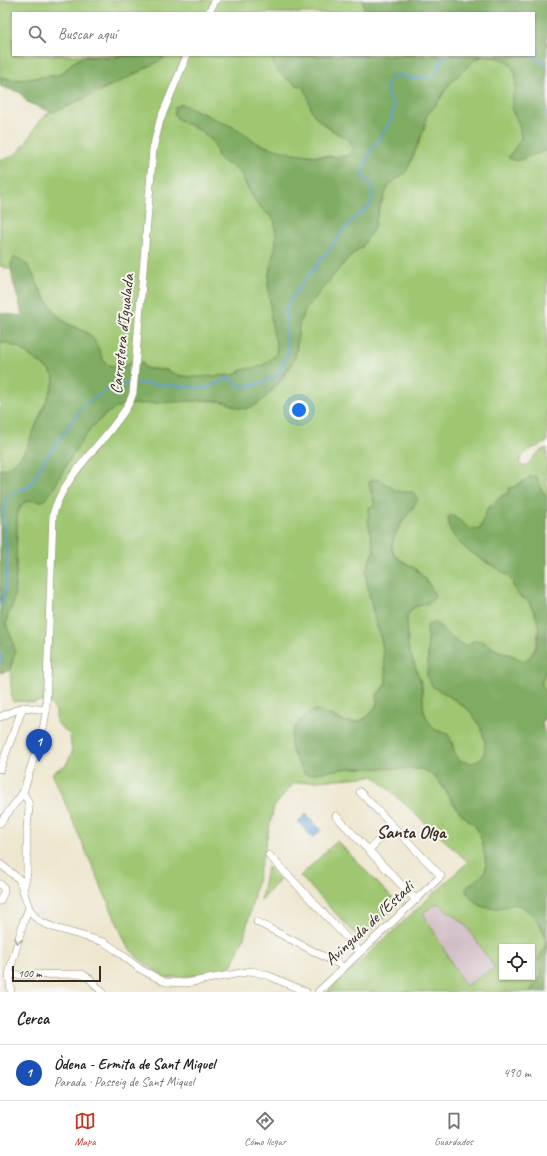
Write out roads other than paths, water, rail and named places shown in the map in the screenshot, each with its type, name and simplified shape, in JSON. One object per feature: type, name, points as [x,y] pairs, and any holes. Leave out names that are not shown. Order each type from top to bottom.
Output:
[{"type":"street","points":[[209,12],[216,0]]},
{"type":"street","name":"Carretera d'Igualada","points":[[0,823],[3,815],[23,793],[44,726],[46,710],[53,515],[55,505],[65,486],[128,408],[131,401],[135,383],[153,149],[160,120],[187,56]]},
{"type":"street","points":[[0,717],[24,707],[46,710]]},
{"type":"street","points":[[0,769],[24,707]]},
{"type":"street","points":[[360,792],[392,826],[369,850]]},
{"type":"street","points":[[23,793],[28,801],[29,809],[27,828],[27,872],[23,891]]},
{"type":"street","points":[[336,816],[416,900]]},
{"type":"street","name":"Avinguda de l'Estadi","points":[[318,992],[441,876],[392,826]]},
{"type":"street","points":[[269,855],[360,952]]},
{"type":"street","points":[[0,864],[19,879],[29,908],[35,917],[43,923],[55,928],[104,942],[140,969],[165,982],[175,983],[200,981],[252,971],[267,975],[306,992]]},
{"type":"street","points":[[0,884],[4,888],[4,892],[0,901]]},
{"type":"street","points":[[10,992],[9,975],[24,920],[29,908]]},
{"type":"street","points":[[257,922],[344,967]]},
{"type":"street","points":[[9,975],[82,974],[90,979],[102,992]]},
{"type":"street","points":[[173,992],[175,983]]},
{"type":"water","points":[[306,814],[321,830],[313,838],[298,822]]},
{"type":"waterway","points":[[137,383],[205,388],[230,378],[239,386],[252,386],[278,376],[288,351],[285,312],[292,297],[351,221],[370,206],[373,197],[371,184],[364,179],[362,171],[373,147],[391,121],[394,106],[389,98],[386,88],[390,78],[400,75],[414,79],[435,75],[444,56]]},
{"type":"waterway","points":[[533,56],[547,63]]},
{"type":"waterway","points":[[0,605],[3,598],[6,575],[7,559],[4,515],[7,497],[16,491],[29,487],[44,461],[84,405],[110,388],[132,383]]},
{"type":"waterway","points":[[0,654],[0,662]]},
{"type":"place","name":"Òdena - Ermita de Sant Miquel","points":[[39,762]]},
{"type":"district","name":"Santa Olga","points":[[411,832]]}]
